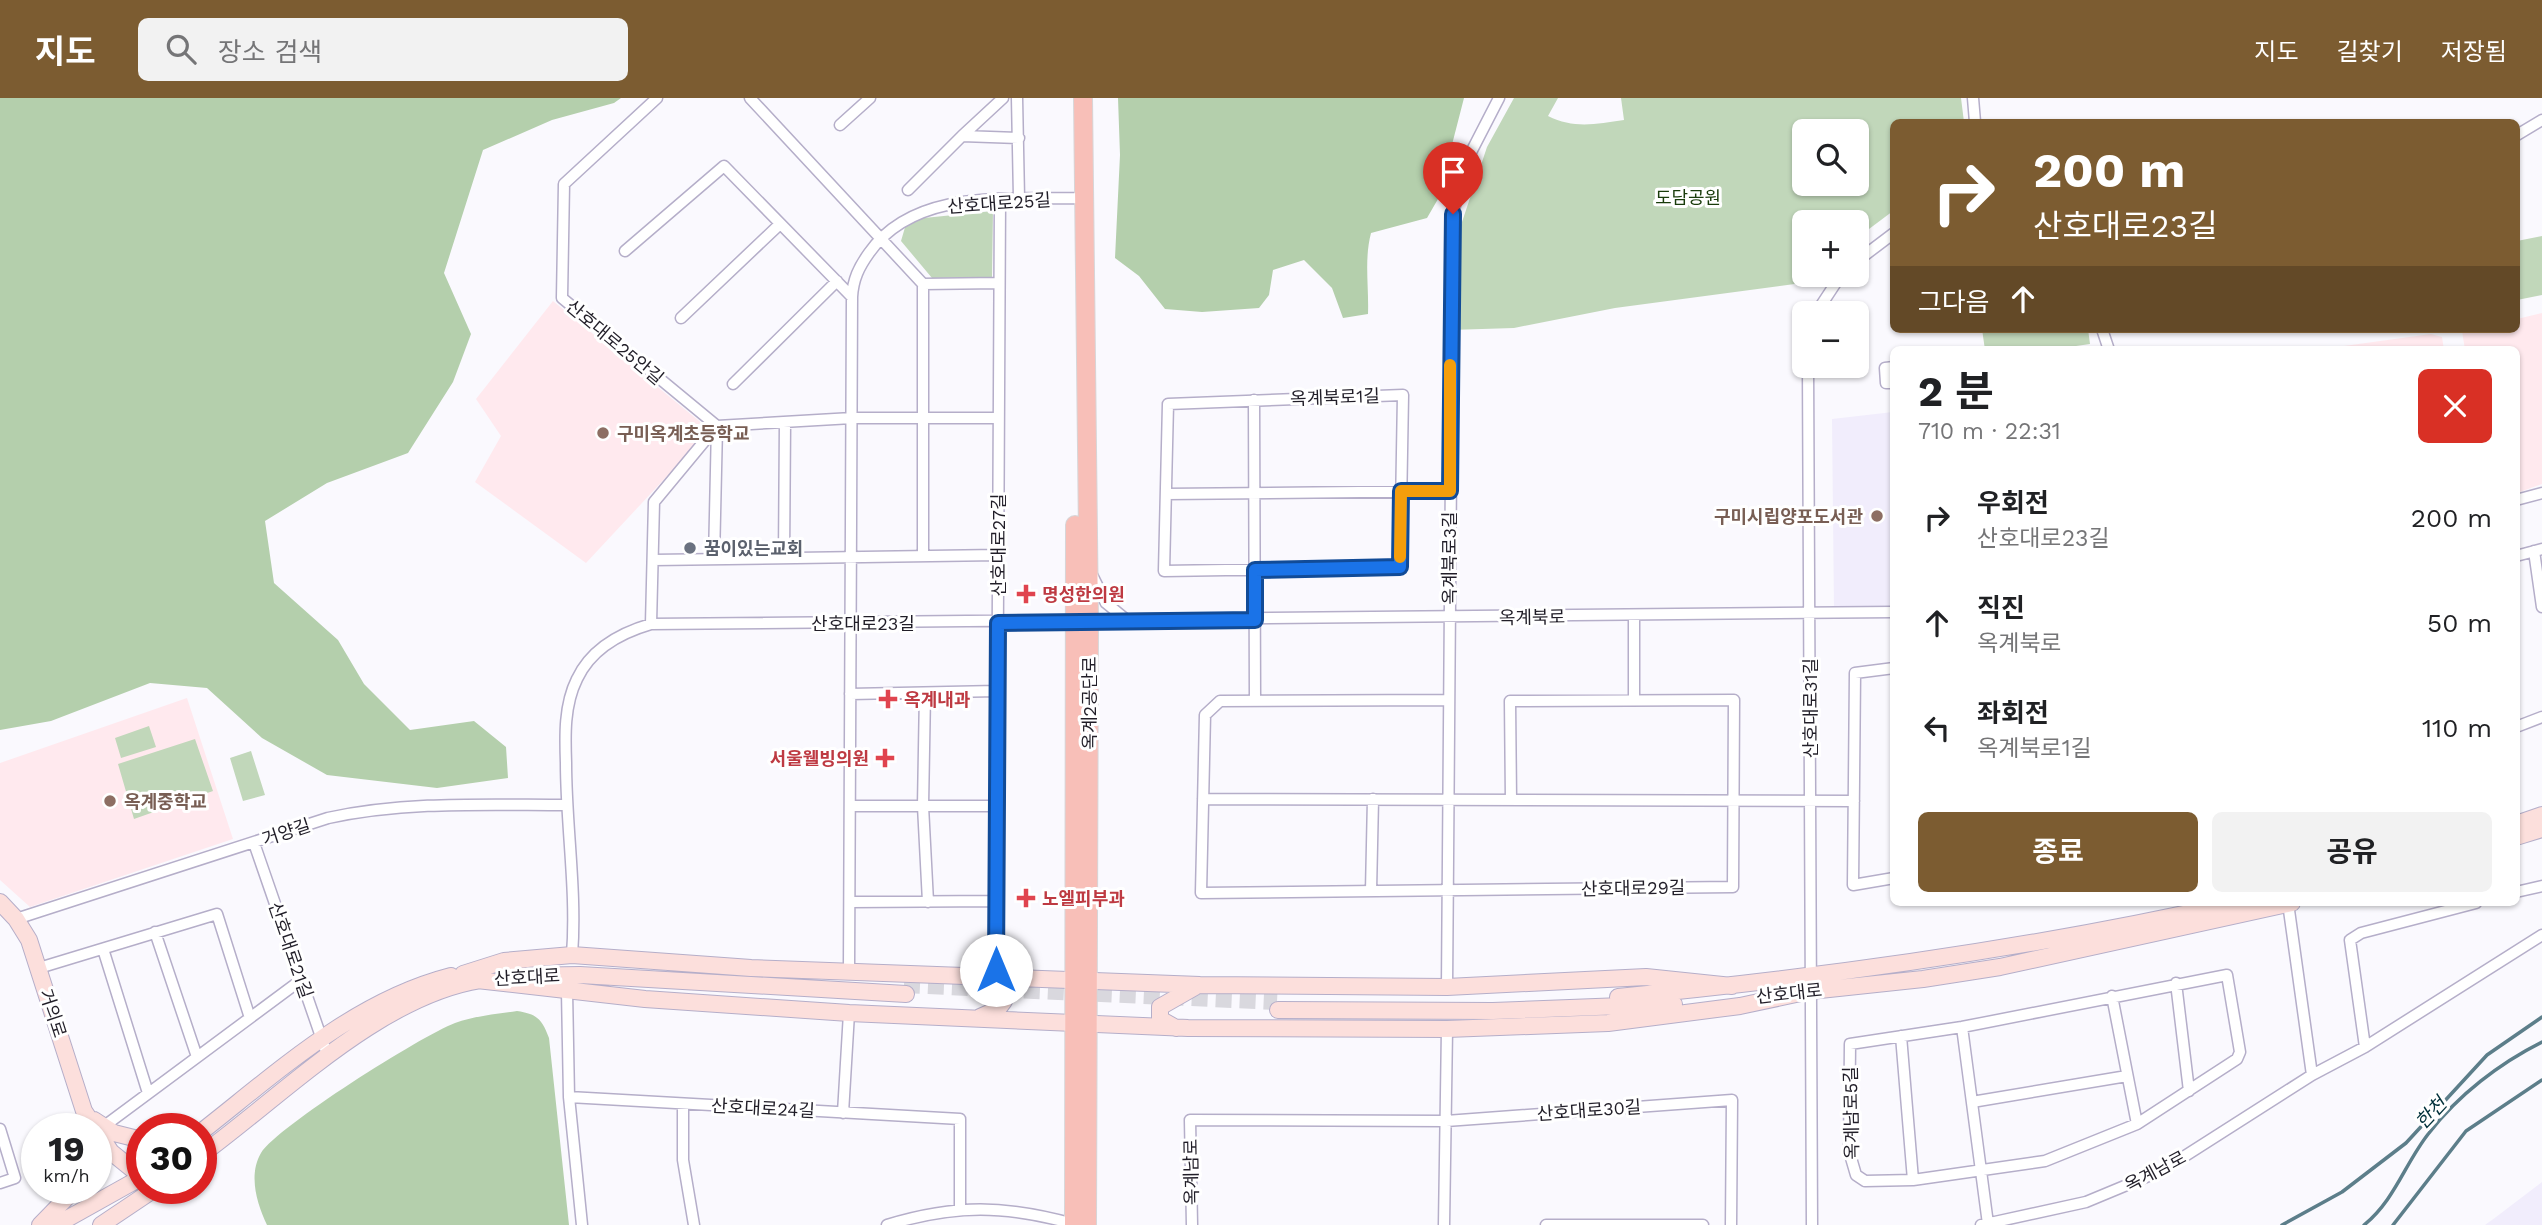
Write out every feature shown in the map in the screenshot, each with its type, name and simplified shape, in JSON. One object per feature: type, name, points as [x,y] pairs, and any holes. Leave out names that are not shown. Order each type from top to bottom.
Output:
[{"type":"main road","name":"옥계2공단로","points":[[1073,98],[1088,565],[1082,622]]},
{"type":"main road","name":"옥계2공단로","points":[[1083,98],[1078,198],[1082,622],[1081,1025],[1087,1225]]},
{"type":"main road","name":"옥계2공단로","points":[[1074,1225],[1081,1025]]},
{"type":"street","name":"산호대로25안길","points":[[657,98],[564,184],[562,298],[718,426]]},
{"type":"street","points":[[750,98],[923,284],[923,556]]},
{"type":"street","points":[[840,125],[870,98]]},
{"type":"street","points":[[908,190],[1003,98]]},
{"type":"street","points":[[1017,98],[1019,198]]},
{"type":"street","name":"옥계북로3길","points":[[1449,618],[1453,214],[1466,162],[1499,98]]},
{"type":"street","points":[[1973,98],[1975,119]]},
{"type":"street","points":[[2520,134],[2542,125]]},
{"type":"street","points":[[962,135],[1019,138]]},
{"type":"street","points":[[625,251],[724,166],[852,297]]},
{"type":"street","name":"산호대로25길","points":[[849,970],[852,297],[857,271],[880,237],[912,217],[946,204],[1019,198],[1078,198]]},
{"type":"street","name":"산호대로27길","points":[[996,976],[1000,199]]},
{"type":"street","points":[[681,318],[780,224]]},
{"type":"street","points":[[1869,252],[1890,236]]},
{"type":"street","points":[[733,384],[837,281]]},
{"type":"street","points":[[923,284],[999,283]]},
{"type":"street","points":[[1890,367],[1885,368],[1886,383],[1890,383]]},
{"type":"street","points":[[1808,378],[1810,614]]},
{"type":"street","name":"옥계북로1길","points":[[1403,394],[1400,567],[1164,571],[1168,404],[1254,401],[1403,394]]},
{"type":"street","points":[[1254,401],[1255,701]]},
{"type":"street","points":[[651,624],[654,502],[718,426],[852,418],[998,418]]},
{"type":"street","points":[[784,558],[785,422]]},
{"type":"street","points":[[714,559],[718,426]]},
{"type":"street","points":[[1166,494],[1450,491]]},
{"type":"street","points":[[2520,499],[2542,492]]},
{"type":"street","points":[[2520,555],[2538,550],[2542,607]]},
{"type":"street","points":[[653,560],[998,555]]},
{"type":"street","points":[[1088,565],[1106,603],[1128,621]]},
{"type":"street","name":"옥계북로","points":[[1082,622],[1890,612]]},
{"type":"street","name":"산호대로31길","points":[[1810,614],[1812,1225]]},
{"type":"street","points":[[1634,616],[1634,701]]},
{"type":"street","points":[[1447,987],[1449,618]]},
{"type":"street","name":"산호대로23길","points":[[572,955],[566,805],[567,717],[577,679],[586,664],[612,640],[629,630],[651,624],[1082,622]]},
{"type":"street","points":[[1890,669],[1855,673],[1853,885],[1890,879]]},
{"type":"street","points":[[850,694],[997,691]]},
{"type":"street","points":[[925,693],[923,806],[928,902]]},
{"type":"street","name":"산호대로29길","points":[[1448,701],[1220,701],[1205,715],[1201,893],[1733,887],[1734,701],[1510,701],[1511,800]]},
{"type":"street","points":[[2520,726],[2542,718]]},
{"type":"street","points":[[1203,799],[1854,801]]},
{"type":"street","points":[[1371,891],[1373,799]]},
{"type":"street","name":"거양길","points":[[16,919],[328,818],[367,810],[424,805],[566,805]]},
{"type":"street","points":[[850,806],[997,806]]},
{"type":"street","points":[[2520,823],[2542,815]]},
{"type":"street","points":[[2520,836],[2542,829]]},
{"type":"street","name":"산호대로21길","points":[[254,843],[328,1057]]},
{"type":"street","points":[[2520,891],[2542,886]]},
{"type":"street","points":[[850,902],[996,901]]},
{"type":"street","name":"거의로","points":[[0,902],[16,919],[29,940],[85,1113]]},
{"type":"street","name":"산호대로","points":[[2220,906],[2055,942],[1811,984],[1700,1002],[1593,1008],[1361,1013],[1277,1006],[1530,1003],[1732,986],[1811,984],[1923,979],[2000,967],[2275,906]]},
{"type":"street","points":[[2289,906],[2312,1074]]},
{"type":"street","points":[[2365,1047],[2350,940],[2361,933],[2464,906]]},
{"type":"street","points":[[38,968],[217,914],[250,1018]]},
{"type":"street","points":[[155,933],[197,1057]]},
{"type":"street","name":"옥계남로","points":[[1981,1225],[2032,1216],[2122,1189],[2163,1170],[2312,1074],[2365,1047],[2542,935]]},
{"type":"street","points":[[103,949],[148,1093]]},
{"type":"street","points":[[470,977],[504,961],[572,955],[751,968],[1200,985],[1447,987],[1646,977],[1732,986]]},
{"type":"street","name":"산호대로","points":[[217,1119],[321,1038],[403,992],[470,977],[580,975],[905,989]]},
{"type":"street","name":"옥계남로5길","points":[[2227,975],[2240,1052],[2228,1067],[2137,1124],[2045,1161],[1913,1180],[1860,1179],[1853,1169],[1849,1151],[1850,1044],[1962,1027],[2176,984],[2227,975]]},
{"type":"street","points":[[975,1018],[992,1013],[1004,1001],[996,976]]},
{"type":"street","points":[[470,977],[567,991],[849,1013],[1176,1028],[1447,1029],[1608,1023],[1752,1004],[1811,984]]},
{"type":"street","name":"산호대로","points":[[217,1143],[328,1057],[397,1009],[470,977]]},
{"type":"street","points":[[112,1117],[302,980]]},
{"type":"street","points":[[2176,984],[2189,1091]]},
{"type":"street","points":[[1176,1028],[1160,1019],[1160,1007],[1200,985]]},
{"type":"street","points":[[567,991],[569,1097],[582,1225]]},
{"type":"street","points":[[2112,996],[2137,1124]]},
{"type":"street","points":[[843,1113],[849,1013]]},
{"type":"street","points":[[1962,1027],[1988,1224]]},
{"type":"street","points":[[1444,1225],[1447,1029]]},
{"type":"street","points":[[1901,1036],[1913,1180]]},
{"type":"street","points":[[1972,1102],[2127,1076]]},
{"type":"street","name":"산호대로24길","points":[[569,1097],[960,1119],[960,1208]]},
{"type":"street","name":"산호대로30길","points":[[1191,1120],[1446,1121],[1732,1100],[1731,1225]]},
{"type":"street","points":[[683,1104],[683,1160],[694,1225]]},
{"type":"street","name":"옥계남로","points":[[1191,1120],[1192,1225]]},
{"type":"street","points":[[0,1129],[15,1178],[0,1183]]},
{"type":"street","points":[[112,1153],[126,1164]]},
{"type":"street","points":[[56,1225],[126,1186]]},
{"type":"street","points":[[40,1225],[60,1204]]},
{"type":"street","points":[[101,1225],[132,1204]]},
{"type":"street","points":[[887,1225],[960,1208],[1041,1215],[1074,1225]]},
{"type":"street","points":[[1546,1225],[1703,1225]]},
{"type":"shaded area","name":"구미옥계초등학교","points":[[553,301],[710,430],[586,563],[475,482],[501,436],[476,399]]},
{"type":"shaded area","points":[[2542,313],[2542,484],[2520,492],[2520,346],[2464,346],[2462,333],[2520,333],[2520,318]]},
{"type":"shaded area","points":[[2431,334],[2442,337],[2443,346],[2344,346]]},
{"type":"shaded area","points":[[1890,412],[1890,607],[1834,610],[1832,419]]},
{"type":"shaded area","name":"옥계중학교","points":[[187,698],[233,839],[30,907],[0,880],[0,763]]},
{"type":"shaded area","points":[[2542,1182],[2542,1225],[2485,1225],[2496,1217]]},
{"type":"green space","points":[[0,98],[621,98],[614,103],[552,120],[483,150],[444,273],[471,334],[453,382],[408,453],[327,483],[265,521],[274,583],[338,640],[364,684],[410,730],[474,721],[506,747],[508,778],[437,788],[327,775],[262,738],[207,688],[150,683],[51,721],[0,730]]},
{"type":"green space","points":[[1118,98],[1464,98],[1438,199],[1427,218],[1371,233],[1367,263],[1368,314],[1343,318],[1332,288],[1304,260],[1273,270],[1269,295],[1259,308],[1202,312],[1165,309],[1139,276],[1115,258],[1120,155]]},
{"type":"green space","name":"도담공원","points":[[1514,98],[1558,98],[1548,116],[1567,123],[1585,124],[1624,120],[1621,98],[1961,98],[1964,119],[1890,119],[1890,213],[1869,229],[1869,210],[1792,210],[1792,284],[1615,308],[1514,328],[1450,330],[1461,225],[1487,147]]},
{"type":"green space","points":[[993,211],[992,277],[932,278],[901,241],[906,224],[924,218]]},
{"type":"green space","points":[[2542,236],[2542,295],[2520,299],[2520,240]]},
{"type":"green space","points":[[1983,333],[2089,333],[2090,344],[2076,346],[1984,346]]},
{"type":"green space","points":[[149,726],[156,747],[121,758],[115,738]]},
{"type":"green space","points":[[195,739],[213,791],[134,819],[118,764]]},
{"type":"green space","points":[[251,751],[265,795],[243,801],[230,758]]},
{"type":"green space","points":[[517,1011],[538,1019],[549,1038],[569,1225],[267,1225],[257,1199],[255,1171],[261,1153],[273,1140],[321,1103],[438,1031],[470,1019]]},
{"type":"waterway","points":[[2282,1225],[2342,1192],[2406,1143],[2487,1055],[2542,1017]]},
{"type":"waterway","name":"한천","points":[[2364,1225],[2392,1193],[2440,1119],[2466,1093],[2495,1070],[2542,1042]]},
{"type":"waterway","points":[[2393,1225],[2466,1131],[2542,1080]]},
{"type":"tunnel","points":[[904,985],[1277,1002]]},
{"type":"slow traffic","points":[[1400,557],[1401,491],[1450,491],[1450,365]]},
{"type":"place","name":"구미옥계초등학교","points":[[603,433]]},
{"type":"place","name":"구미시립양포도서관","points":[[1877,516]]},
{"type":"place","name":"꿈이있는교회","points":[[690,548]]},
{"type":"place","name":"명성한의원","points":[[1026,594]]},
{"type":"place","name":"옥계내과","points":[[888,699]]},
{"type":"place","name":"서울웰빙의원","points":[[885,758]]},
{"type":"place","name":"옥계중학교","points":[[110,801]]},
{"type":"place","name":"노엘피부과","points":[[1026,898]]},
{"type":"route","points":[[996,970],[998,623],[1255,620],[1255,570],[1400,567],[1401,491],[1450,491],[1453,214]]}]
